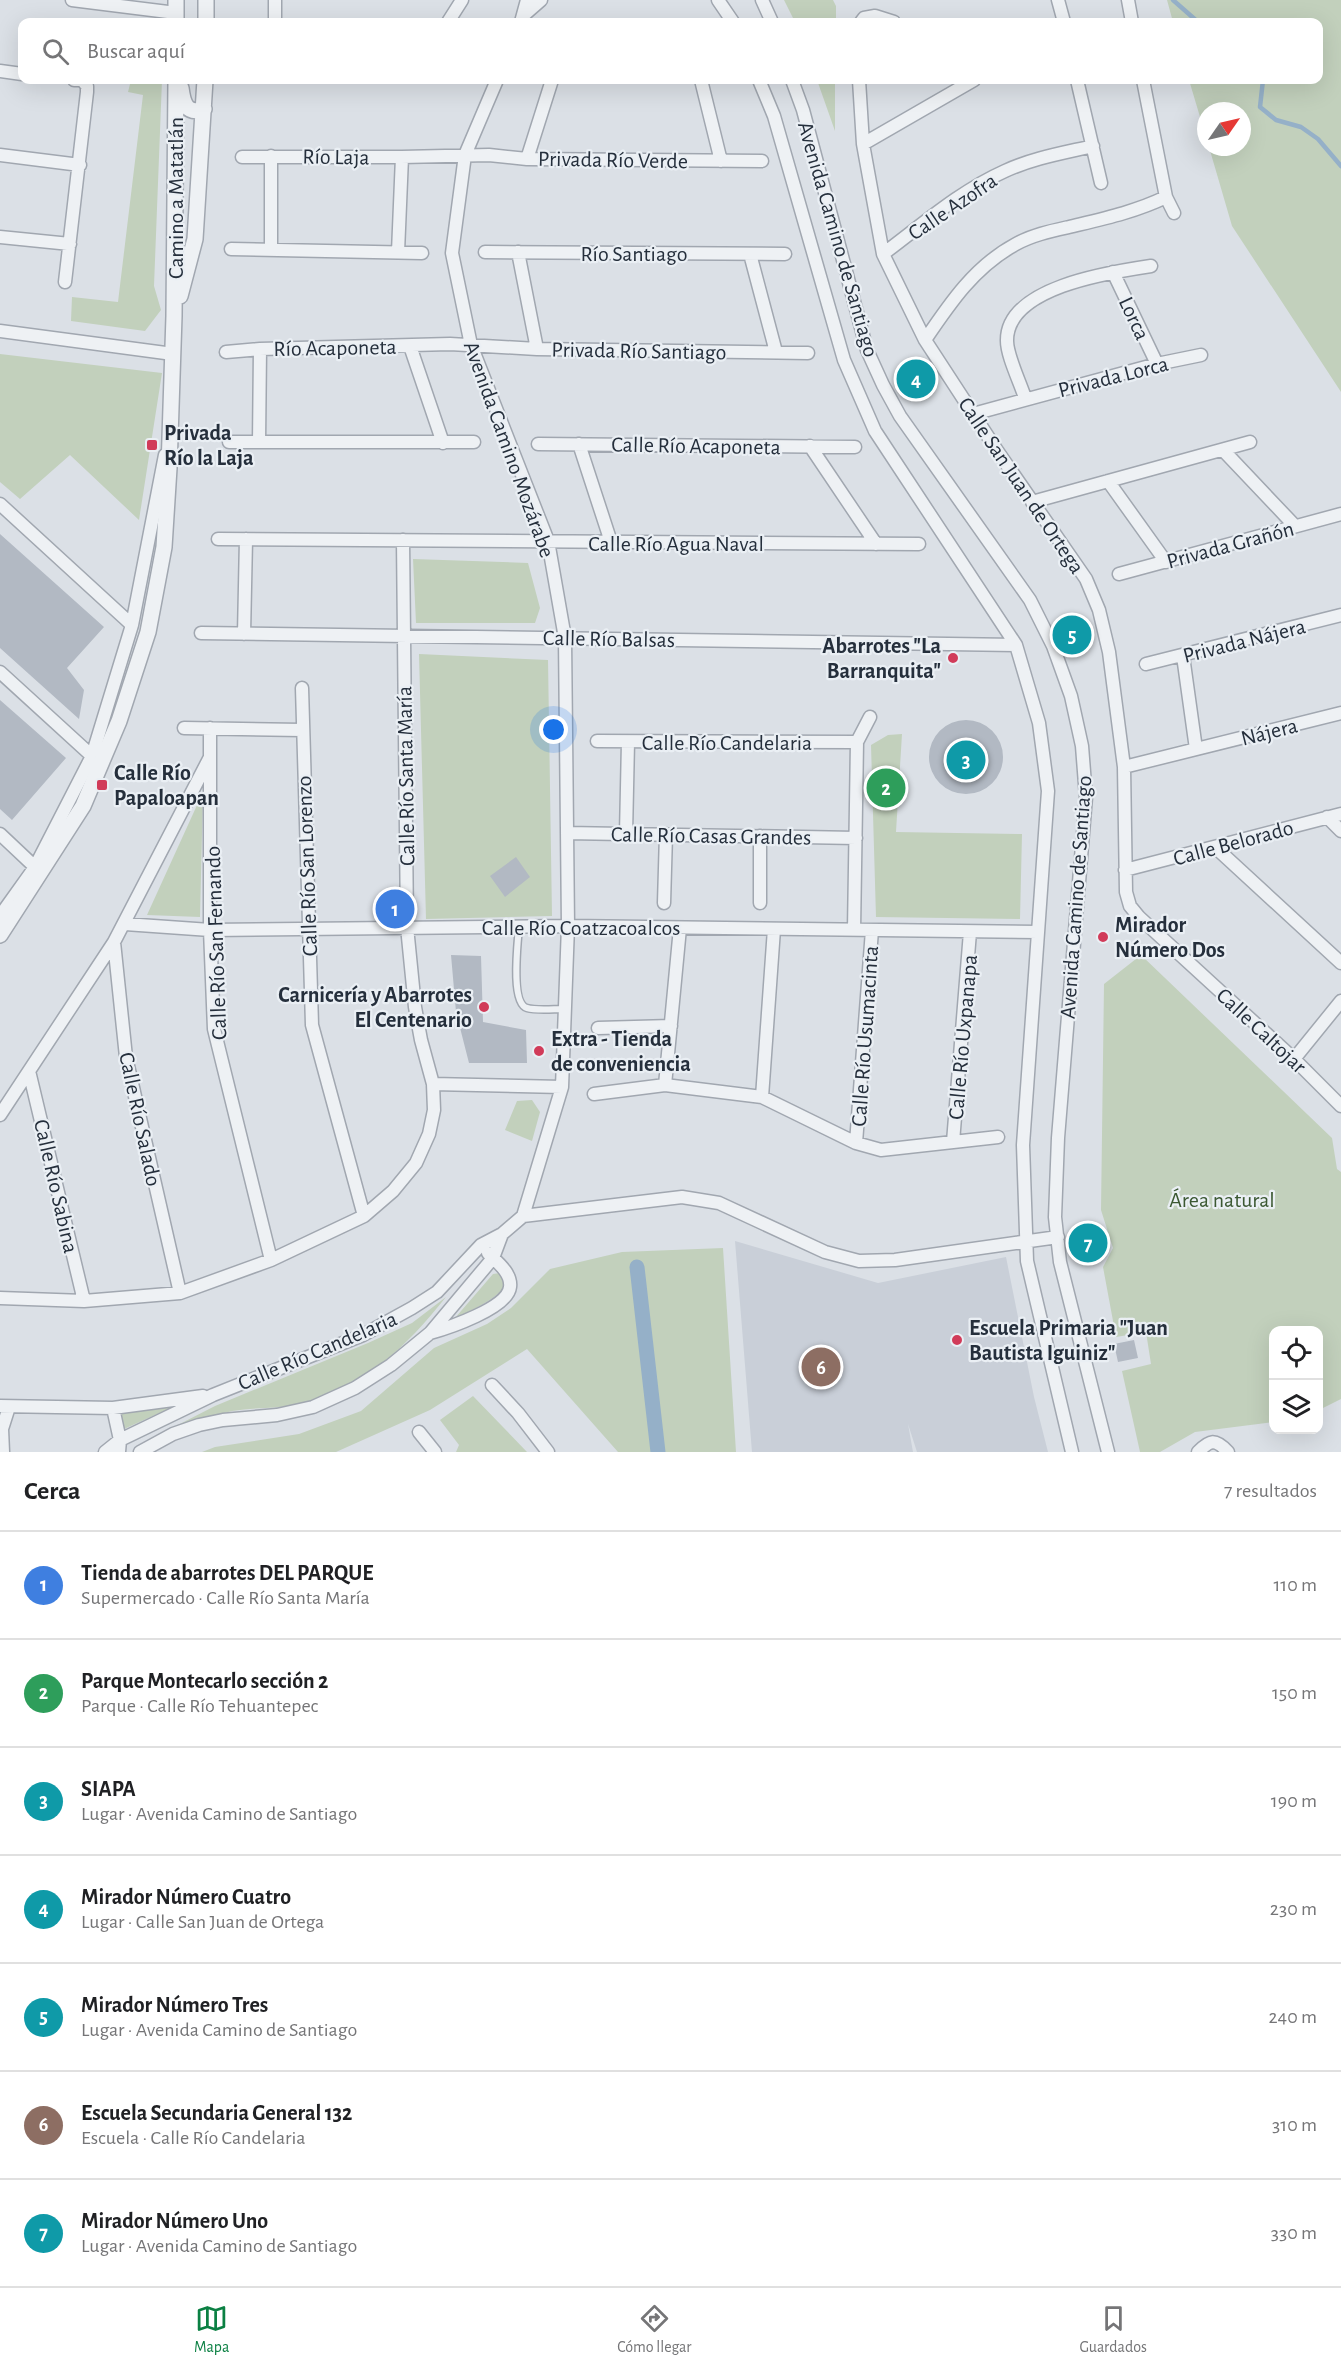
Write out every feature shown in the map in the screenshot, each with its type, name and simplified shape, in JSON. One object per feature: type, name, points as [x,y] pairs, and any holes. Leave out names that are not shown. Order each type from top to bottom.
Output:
[{"type":"street","points":[[72,0],[176,12]]},
{"type":"street","points":[[206,0],[206,18]]},
{"type":"street","points":[[275,0],[275,18]]},
{"type":"street","points":[[451,18],[462,0]]},
{"type":"street","points":[[523,18],[527,0]]},
{"type":"street","points":[[523,18],[541,0]]},
{"type":"street","points":[[718,0],[730,18]]},
{"type":"street","points":[[762,0],[770,18]]},
{"type":"street","points":[[1058,0],[1063,18]]},
{"type":"street","points":[[1128,0],[1131,18]]},
{"type":"street","points":[[0,71],[18,73]]},
{"type":"street","points":[[65,282],[80,165],[85,84]]},
{"type":"street","name":"Camino a Matatlán","points":[[0,935],[83,806],[119,721],[148,632],[164,547],[173,354],[178,84]]},
{"type":"street","points":[[179,84],[185,106],[193,111],[204,109]]},
{"type":"street","name":"Camino a Matatlán","points":[[174,316],[195,239],[205,84]]},
{"type":"street","name":"Avenida Camino Mozárabe","points":[[495,84],[465,155],[452,253],[471,345],[548,542],[565,638],[568,926],[562,1087],[523,1216]]},
{"type":"street","points":[[528,159],[551,84]]},
{"type":"street","points":[[702,84],[721,160]]},
{"type":"street","name":"Avenida Camino de Santiago","points":[[761,84],[774,116],[844,360],[859,398],[875,431],[1016,645],[1038,723],[1048,791],[1023,1145],[1026,1242],[1027,1262],[1072,1452]]},
{"type":"street","name":"Avenida Camino de Santiago","points":[[793,84],[803,110],[867,350],[900,416],[1029,600],[1053,646],[1071,696],[1082,746],[1086,797],[1058,1138],[1056,1217],[1060,1262],[1108,1452]]},
{"type":"street","name":"Calle San Juan de Ortega","points":[[860,84],[863,144],[883,254],[925,340],[1086,579],[1099,609],[1109,652],[1124,766],[1125,870],[1126,892],[1130,906]]},
{"type":"street","points":[[863,144],[967,84]]},
{"type":"street","points":[[1078,84],[1101,183]]},
{"type":"street","points":[[1144,84],[1166,197],[1174,213]]},
{"type":"street","name":"Calle Azofra","points":[[883,254],[972,188],[1005,171],[1035,160],[1093,146]]},
{"type":"street","points":[[0,155],[80,165]]},
{"type":"street","name":"Río Laja","points":[[242,157],[465,155]]},
{"type":"street","name":"Privada Río Verde","points":[[465,155],[528,159],[762,161]]},
{"type":"street","name":"Río Laja","points":[[271,156],[271,250]]},
{"type":"street","name":"Río Laja","points":[[398,252],[402,157]]},
{"type":"street","points":[[925,340],[952,300],[971,278],[1016,244],[1041,234],[1141,209],[1166,197]]},
{"type":"street","points":[[0,237],[70,244]]},
{"type":"street","points":[[231,249],[422,253]]},
{"type":"street","name":"Río Santiago","points":[[485,252],[784,254]]},
{"type":"street","points":[[518,252],[537,350]]},
{"type":"street","points":[[750,254],[776,352]]},
{"type":"street","points":[[1025,398],[1006,343],[1008,327],[1018,313],[1031,300],[1044,293],[1113,272],[1151,266]]},
{"type":"street","name":"Lorca","points":[[1113,272],[1157,364]]},
{"type":"street","points":[[0,331],[173,354]]},
{"type":"street","name":"Río Acaponeta","points":[[226,352],[260,349],[471,345]]},
{"type":"street","name":"Privada Río Santiago","points":[[471,345],[537,350],[808,353]]},
{"type":"street","name":"Río Acaponeta","points":[[410,346],[443,443]]},
{"type":"street","name":"Río Acaponeta","points":[[259,442],[260,349]]},
{"type":"street","name":"Privada Lorca","points":[[974,414],[1025,398],[1201,355]]},
{"type":"street","points":[[0,916],[35,867],[92,756],[132,625],[170,428]]},
{"type":"street","points":[[229,442],[474,442]]},
{"type":"street","points":[[1032,502],[1250,442]]},
{"type":"street","name":"Calle Río Acaponeta","points":[[538,444],[855,447]]},
{"type":"street","points":[[579,444],[611,542]]},
{"type":"street","points":[[810,446],[876,544]]},
{"type":"street","points":[[1223,450],[1295,526]]},
{"type":"street","points":[[1108,482],[1166,562]]},
{"type":"street","points":[[0,504],[132,625]]},
{"type":"street","name":"Privada Grañón","points":[[1119,574],[1341,514]]},
{"type":"street","name":"Calle Río Agua Naval","points":[[218,539],[919,544]]},
{"type":"street","points":[[244,634],[246,539]]},
{"type":"street","name":"Calle Río Santa María","points":[[0,1298],[84,1301],[180,1293],[271,1260],[364,1216],[393,1191],[416,1163],[429,1134],[435,1110],[433,1084],[415,1007],[407,927],[403,540]]},
{"type":"street","name":"Privada Nájera","points":[[1146,664],[1341,615]]},
{"type":"street","name":"Calle Río Balsas","points":[[201,633],[1016,645]]},
{"type":"street","points":[[1183,656],[1196,749]]},
{"type":"street","points":[[0,672],[92,756]]},
{"type":"street","name":"Calle Río San Lorenzo","points":[[302,688],[312,1025],[364,1216]]},
{"type":"street","name":"Nájera","points":[[1124,766],[1341,713]]},
{"type":"street","points":[[854,930],[857,742],[870,717]]},
{"type":"street","points":[[184,728],[302,730]]},
{"type":"street","name":"Calle Río San Fernando","points":[[210,728],[210,930],[214,1029],[271,1260]]},
{"type":"street","name":"Calle Río Candelaria","points":[[597,741],[857,742]]},
{"type":"street","points":[[626,834],[628,742]]},
{"type":"street","points":[[0,1115],[125,924],[211,755]]},
{"type":"street","name":"Calle Belorado","points":[[1125,870],[1341,814]]},
{"type":"street","points":[[1326,818],[1341,831]]},
{"type":"street","name":"Calle Río Casas Grandes","points":[[567,833],[856,838]]},
{"type":"street","points":[[0,834],[35,867]]},
{"type":"street","points":[[664,903],[666,834]]},
{"type":"street","points":[[760,836],[760,903]]},
{"type":"street","points":[[1215,847],[1341,963]]},
{"type":"street","name":"Calle Caltojar","points":[[1130,906],[1341,1106]]},
{"type":"street","name":"Calle Río Coatzacoalcos","points":[[125,924],[210,930],[568,926],[1038,932]]},
{"type":"street","points":[[665,1085],[680,928]]},
{"type":"street","points":[[762,1097],[774,929]]},
{"type":"street","name":"Calle Río Usumacinta","points":[[856,1143],[872,930]]},
{"type":"street","name":"Calle Río Uxpanapa","points":[[953,1142],[970,932]]},
{"type":"street","name":"Calle Río Salado","points":[[114,942],[126,1057],[180,1293]]},
{"type":"street","points":[[1294,1059],[1341,1001]]},
{"type":"street","points":[[598,1028],[671,1026]]},
{"type":"street","name":"Calle Río Sabina","points":[[30,1071],[84,1301]]},
{"type":"street","points":[[433,1084],[562,1087]]},
{"type":"street","points":[[594,1094],[665,1085],[762,1097],[856,1143],[881,1150],[998,1137]]},
{"type":"street","points":[[523,1216],[682,1197],[719,1203],[825,1252],[859,1261],[895,1260],[1058,1237]]},
{"type":"street","name":"Calle Río Candelaria","points":[[213,1395],[363,1335],[403,1313],[437,1292],[481,1245],[502,1234],[523,1216]]},
{"type":"street","name":"Calle Río Candelaria","points":[[493,1258],[502,1234]]},
{"type":"street","points":[[430,1333],[475,1316],[507,1296],[510,1287],[509,1277],[481,1245]]},
{"type":"street","points":[[140,1452],[173,1434],[199,1425],[223,1420],[277,1415],[313,1407],[364,1382],[391,1365],[430,1333],[493,1258]]},
{"type":"street","points":[[492,1385],[518,1413],[548,1452]]},
{"type":"street","points":[[3,1452],[4,1407],[113,1407],[213,1395]]},
{"type":"street","points":[[105,1452],[213,1395]]},
{"type":"street","points":[[113,1407],[120,1446]]},
{"type":"street","points":[[419,1432],[435,1452]]},
{"type":"street","points":[[1197,1452],[1213,1441],[1221,1444],[1228,1452]]},
{"type":"lane","points":[[519,926],[517,996],[520,1004],[527,1008],[565,1009]]},
{"type":"shaded area","points":[[735,1241],[878,1283],[1006,1257],[1034,1397],[1048,1452],[917,1452],[908,1424],[913,1452],[752,1452]]},
{"type":"green space","points":[[784,0],[833,0],[836,6],[836,18],[793,18]]},
{"type":"green space","points":[[1167,0],[1341,0],[1341,392],[1232,226],[1212,156],[1251,156],[1251,102],[1197,102],[1197,107],[1190,84],[1323,84],[1323,18],[1172,18]]},
{"type":"green space","points":[[130,84],[162,84],[154,286],[161,310],[145,331],[71,321],[72,297],[118,302],[143,95],[128,92]]},
{"type":"green space","points":[[818,84],[835,84],[835,131]]},
{"type":"green space","points":[[0,354],[162,373],[139,520],[70,455],[20,499],[0,482]]},
{"type":"green space","points":[[413,559],[528,563],[540,608],[535,623],[416,623]]},
{"type":"green space","points":[[419,654],[548,660],[552,916],[426,919]]},
{"type":"green space","points":[[902,734],[896,832],[1022,834],[1020,919],[876,917],[871,745],[888,735]]},
{"type":"green space","points":[[203,792],[200,917],[147,915]]},
{"type":"green space","name":"Área natural","points":[[1141,955],[1332,1138],[1337,1169],[1341,1172],[1341,1399],[1323,1408],[1323,1326],[1269,1326],[1269,1423],[1195,1432],[1160,1452],[1140,1452],[1122,1371],[1151,1364],[1146,1332],[1116,1337],[1103,1267],[1113,1248],[1101,1210],[1104,984]]},
{"type":"green space","points":[[532,1100],[540,1112],[532,1141],[505,1130],[517,1101]]},
{"type":"green space","points":[[723,1248],[736,1452],[618,1452],[527,1349],[430,1410],[336,1452],[202,1452],[215,1447],[299,1434],[361,1411],[434,1348],[487,1324],[511,1308],[550,1269],[622,1252]]},
{"type":"green space","points":[[500,1273],[505,1280],[505,1287],[500,1292],[455,1318],[493,1274]]},
{"type":"green space","points":[[446,1297],[400,1348],[364,1376],[345,1387],[301,1404],[232,1411],[170,1429],[215,1406],[412,1323]]},
{"type":"green space","points":[[473,1396],[527,1452],[456,1452],[459,1445],[440,1420]]},
{"type":"green space","points":[[177,1405],[124,1429],[121,1412]]},
{"type":"building","points":[[0,534],[104,627],[67,668],[84,690],[79,719],[0,648]]},
{"type":"building","points":[[0,700],[66,758],[12,820],[0,809]]},
{"type":"building","points":[[966,720],[987,726],[997,736],[1003,757],[997,778],[987,788],[966,794],[945,788],[935,778],[929,757],[935,736],[945,726]]},
{"type":"building","points":[[516,857],[530,877],[505,897],[490,876]]},
{"type":"building","points":[[451,955],[481,956],[483,1022],[526,1030],[527,1063],[469,1063],[456,1012]]},
{"type":"building","points":[[1134,1340],[1138,1358],[1118,1362],[1114,1344]]},
{"type":"waterway","points":[[1173,0],[1193,18]]},
{"type":"waterway","points":[[1263,84],[1260,107],[1276,120],[1301,127],[1318,139],[1341,166]]},
{"type":"waterway","points":[[637,1267],[658,1452]]},
{"type":"place","name":"Mirador Número Cuatro","points":[[916,379]]},
{"type":"place","name":"Privada Río la Laja","points":[[152,445]]},
{"type":"place","name":"Mirador Número Tres","points":[[1072,635]]},
{"type":"place","name":"Abarrotes \"La Barranquita\"","points":[[953,658]]},
{"type":"place","name":"SIAPA","points":[[966,760]]},
{"type":"place","name":"Calle Río Papaloapan","points":[[102,785]]},
{"type":"place","name":"Parque Montecarlo sección 2","points":[[886,788]]},
{"type":"place","name":"Tienda de abarrotes DEL PARQUE","points":[[395,909]]},
{"type":"place","name":"Mirador Número Dos","points":[[1103,937]]},
{"type":"place","name":"Carnicería y Abarrotes El Centenario","points":[[484,1007]]},
{"type":"place","name":"Extra - Tienda de conveniencia","points":[[539,1051]]},
{"type":"place","name":"Mirador Número Uno","points":[[1088,1243]]},
{"type":"place","name":"Escuela Primaria \"Juan Bautista Iguiniz\"","points":[[957,1340]]},
{"type":"place","name":"Escuela Secundaria General 132","points":[[821,1367]]}]
